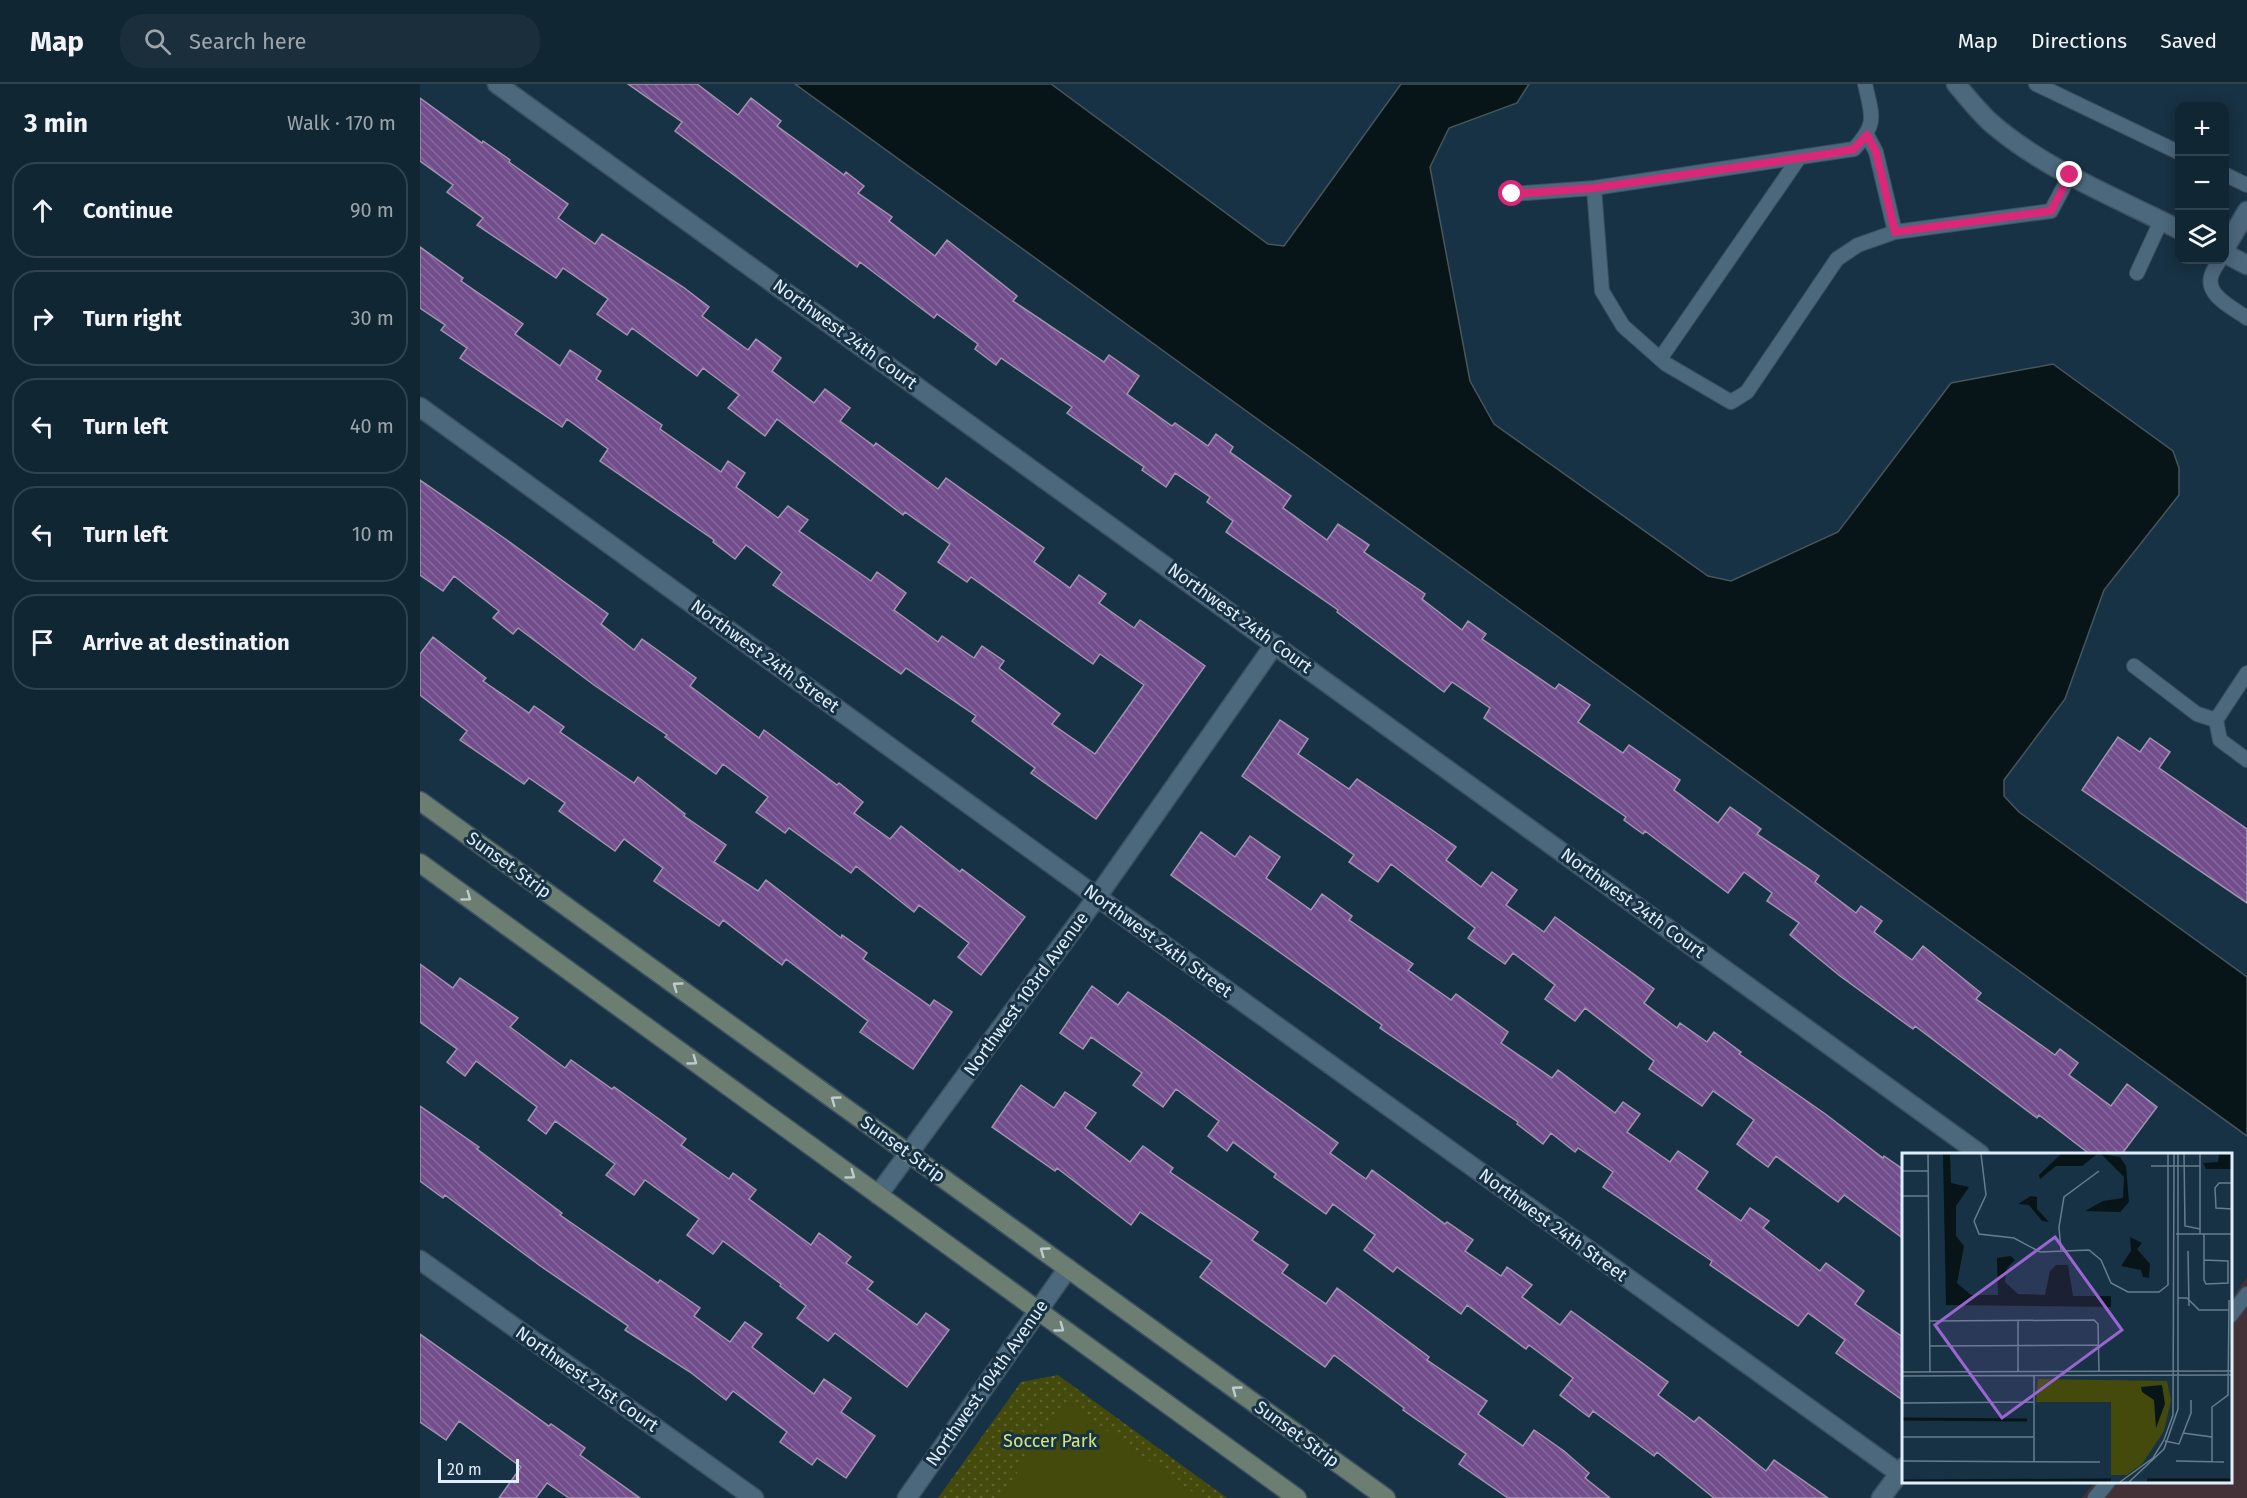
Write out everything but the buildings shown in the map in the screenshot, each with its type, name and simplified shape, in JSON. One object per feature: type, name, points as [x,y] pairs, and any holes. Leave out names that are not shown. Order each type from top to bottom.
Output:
[{"type":"street","name":"Northwest 24th Court","points":[[497,84],[1977,1153]]},
{"type":"street","points":[[1956,84],[1989,121],[2023,148],[2070,175],[2175,228]]},
{"type":"street","points":[[2229,243],[2247,211]]},
{"type":"street","points":[[2229,255],[2247,265]]},
{"type":"street","name":"Northwest 24th Street","points":[[420,406],[1097,897],[1901,1470]]},
{"type":"street","name":"Northwest 103rd Avenue","points":[[878,1195],[1097,897],[1275,644]]},
{"type":"street","name":"Sunset Strip","points":[[420,801],[1386,1498]]},
{"type":"street","points":[[420,863],[1297,1498]]},
{"type":"street","name":"Northwest 21st Court","points":[[420,1260],[754,1498]]},
{"type":"street","name":"Northwest 104th Avenue","points":[[907,1498],[1068,1268]]},
{"type":"street","points":[[1881,1498],[1901,1470]]},
{"type":"lane","points":[[1512,194],[1594,188],[1854,149],[1867,135],[1872,119],[1865,84]]},
{"type":"lane","points":[[2036,84],[2175,151]]},
{"type":"lane","points":[[1867,135],[1876,152],[1895,232]]},
{"type":"lane","points":[[1660,359],[1799,158]]},
{"type":"lane","points":[[1594,188],[1602,291],[1623,327],[1660,359],[1731,402],[1747,392],[1837,259],[1858,245],[1895,232],[2051,211],[2070,175]]},
{"type":"lane","points":[[2229,176],[2247,185]]},
{"type":"lane","points":[[2137,273],[2161,221]]},
{"type":"lane","points":[[2218,264],[2211,277],[2211,285],[2216,295],[2247,318]]},
{"type":"lane","points":[[2134,666],[2197,714],[2216,720]]},
{"type":"lane","points":[[2247,674],[2216,720],[2220,740],[2247,760]]},
{"type":"lane","points":[[2232,1313],[2247,1294]]},
{"type":"lane","points":[[2096,1498],[2107,1483]]},
{"type":"shaded area","points":[[795,84],[1051,84],[1268,244],[1284,246],[1401,84],[1529,84],[1517,103],[1449,128],[1430,167],[1470,381],[1494,424],[1708,576],[1731,581],[1838,532],[1951,383],[2053,364],[2173,451],[2179,468],[2179,495],[2104,590],[2065,699],[2004,780],[2004,796],[2019,812],[2247,977],[2247,1136]]},
{"type":"shaded area","points":[[2247,1277],[2247,1498],[2082,1498],[2093,1483],[2232,1483],[2232,1298]]},
{"type":"green space","name":"Soccer Park","points":[[1058,1375],[1227,1498],[938,1498],[1021,1382]]},
{"type":"green space","points":[[1067,1402],[1201,1498],[999,1498]]},
{"type":"route","points":[[1512,194],[1594,188],[1834,153],[1854,149],[1867,135],[1876,152],[1895,232],[2051,211],[2070,175]]}]
